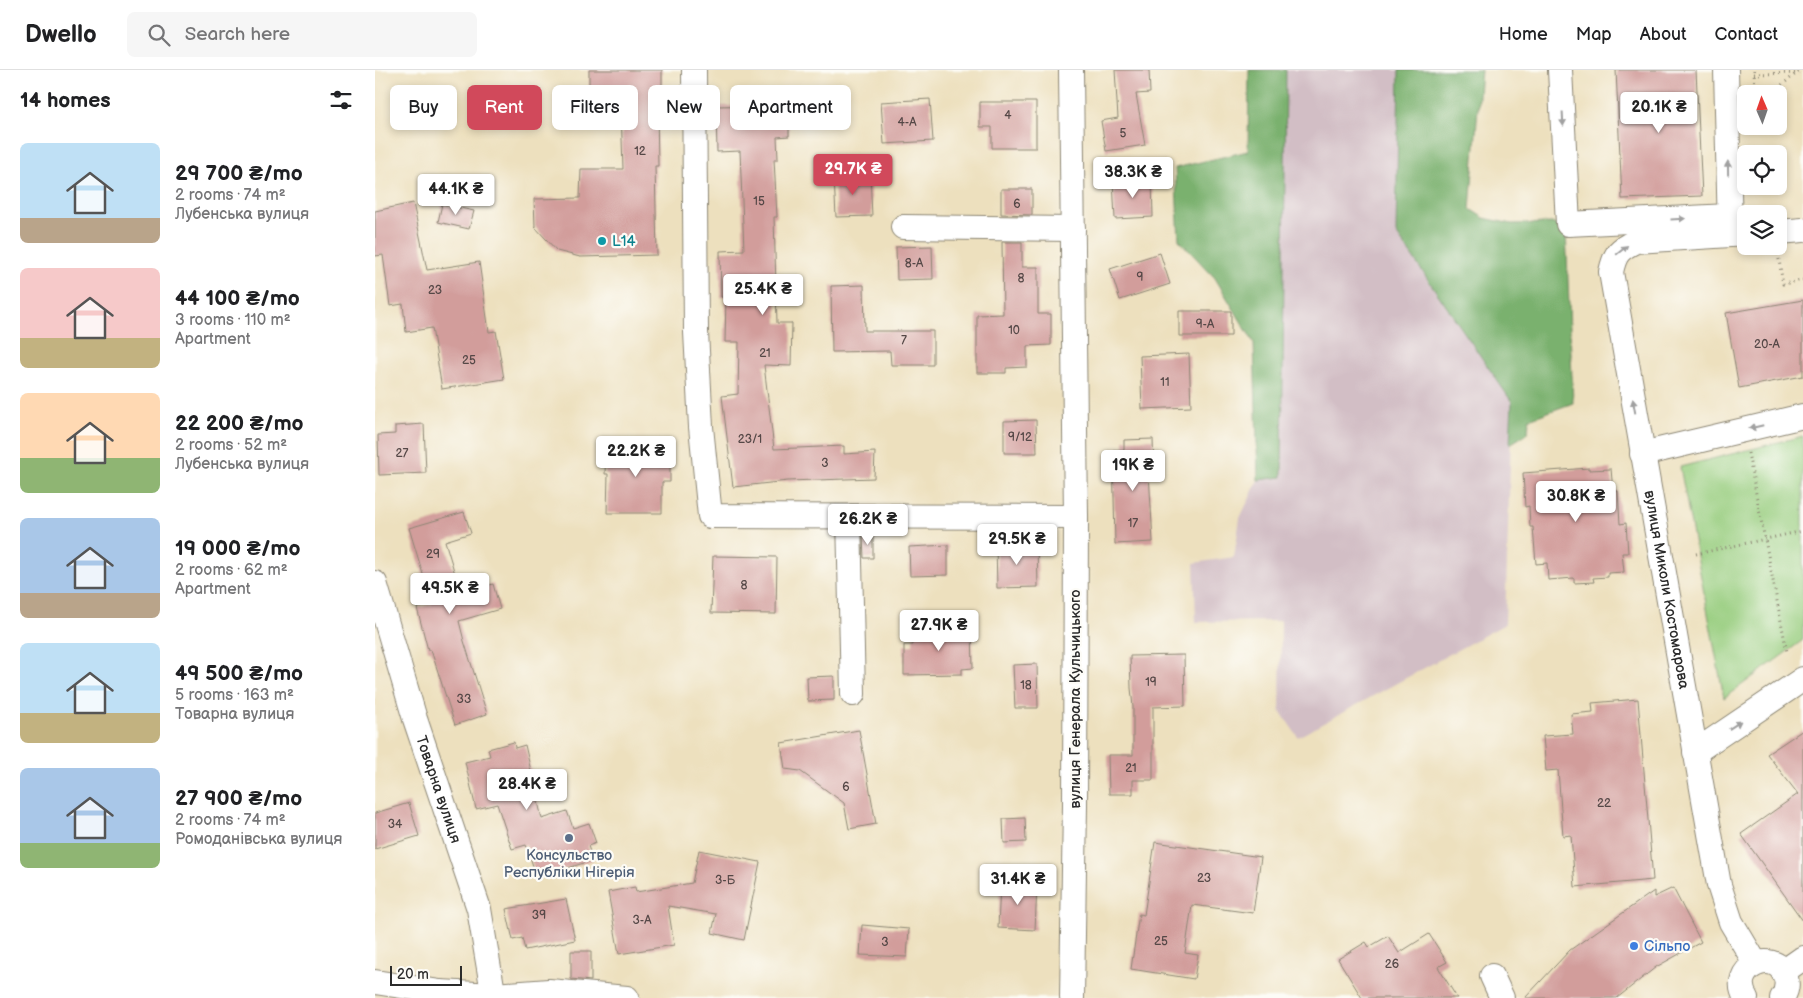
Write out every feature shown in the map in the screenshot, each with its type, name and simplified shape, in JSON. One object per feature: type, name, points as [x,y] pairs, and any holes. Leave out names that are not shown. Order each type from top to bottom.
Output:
[{"type":"street","points":[[694,70],[696,332],[701,427],[710,516],[1076,517]]},
{"type":"street","name":"вулиця Генерала Кульчицького","points":[[1071,70],[1076,517],[1072,998]]},
{"type":"street","points":[[1560,70],[1568,224],[1735,228],[1725,70]]},
{"type":"street","points":[[903,227],[1073,229]]},
{"type":"street","name":"вулиця Миколи Костомарова","points":[[1735,228],[1636,241],[1623,247],[1614,256],[1611,272],[1719,885],[1731,922],[1756,964]]},
{"type":"street","points":[[1787,231],[1803,230]]},
{"type":"street","points":[[1642,454],[1803,416]]},
{"type":"street","points":[[849,517],[853,694]]},
{"type":"street","name":"Товарна вулиця","points":[[375,583],[415,719],[479,909],[494,996]]},
{"type":"street","points":[[1695,752],[1803,679]]},
{"type":"street","points":[[1783,972],[1803,958]]},
{"type":"street","points":[[1742,997],[1742,979],[1750,967],[1763,962],[1778,966],[1783,972],[1787,986],[1782,998]]},
{"type":"street","points":[[1492,976],[1503,998]]},
{"type":"street","points":[[375,982],[440,992],[494,996],[549,992],[627,998]]},
{"type":"path","points":[[1755,85],[1754,72],[1800,71]]},
{"type":"path","points":[[1782,85],[1800,71]]},
{"type":"path","points":[[1778,255],[1783,284],[1803,280]]},
{"type":"path","points":[[1747,450],[1787,652]]},
{"type":"path","points":[[1696,554],[1803,531]]},
{"type":"shaded area","points":[[1286,70],[1399,70],[1396,233],[1512,402],[1505,624],[1298,737],[1280,711],[1281,621],[1196,622],[1194,563],[1234,557],[1240,518],[1258,480],[1282,477]]},
{"type":"green space","points":[[1249,70],[1286,70],[1282,477],[1258,480],[1254,343],[1215,278],[1179,240],[1175,168],[1248,151]]},
{"type":"green space","points":[[1399,70],[1481,70],[1470,209],[1484,218],[1512,224],[1552,223],[1566,230],[1573,403],[1529,419],[1528,433],[1510,444],[1512,402],[1396,233]]},
{"type":"green space","points":[[1803,436],[1803,640],[1724,698],[1680,467]]},
{"type":"building","points":[[589,70],[662,70],[662,85],[648,85],[648,130],[657,130],[658,166],[655,166],[657,255],[580,257],[557,251],[535,227],[534,199],[580,198],[581,169],[623,169],[622,130],[638,130],[638,85],[589,85]]},
{"type":"building","points":[[1115,70],[1149,70],[1150,93],[1136,94],[1145,145],[1106,151],[1101,121],[1118,118]]},
{"type":"building","points":[[1616,70],[1696,70],[1702,196],[1622,199]]},
{"type":"building","points":[[930,99],[933,141],[884,144],[881,102]]},
{"type":"building","points":[[980,102],[1036,102],[1036,148],[992,148],[992,127],[980,127]]},
{"type":"building","points":[[720,106],[730,106],[730,130],[789,130],[789,136],[777,137],[778,159],[774,159],[777,217],[774,217],[777,323],[792,323],[791,366],[764,365],[774,449],[844,446],[844,454],[875,452],[874,478],[788,481],[733,487],[722,396],[738,394],[739,342],[725,342],[726,297],[721,297],[720,251],[744,250],[740,151],[717,152],[717,130],[720,130]]},
{"type":"building","points":[[870,175],[872,216],[836,217],[834,177]]},
{"type":"building","points":[[1152,179],[1153,217],[1115,219],[1113,180]]},
{"type":"building","points":[[1001,189],[1032,189],[1032,215],[1001,214]]},
{"type":"building","points":[[413,203],[427,270],[479,262],[489,332],[496,331],[504,379],[442,389],[432,328],[406,332],[403,304],[390,306],[383,255],[375,256],[375,211]]},
{"type":"building","points":[[442,204],[474,211],[469,229],[438,222]]},
{"type":"building","points":[[1002,242],[1022,242],[1022,267],[1038,267],[1038,314],[1051,314],[1051,345],[1027,346],[1027,367],[1006,368],[1006,373],[977,373],[977,315],[1003,314]]},
{"type":"building","points":[[932,246],[933,279],[897,280],[896,247]]},
{"type":"building","points":[[1160,253],[1170,284],[1120,300],[1110,269]]},
{"type":"building","points":[[864,285],[865,331],[933,331],[933,365],[891,365],[890,351],[832,352],[831,286]]},
{"type":"building","points":[[1803,300],[1803,376],[1739,388],[1726,313]]},
{"type":"building","points":[[1179,311],[1231,311],[1231,336],[1179,336]]},
{"type":"building","points":[[1189,354],[1191,407],[1142,409],[1140,356]]},
{"type":"building","points":[[1036,420],[1037,453],[1004,453],[1004,421]]},
{"type":"building","points":[[424,424],[426,473],[379,475],[378,435],[395,434],[395,426]]},
{"type":"building","points":[[1153,439],[1154,473],[1149,473],[1153,542],[1115,544],[1113,450],[1124,450],[1124,440]]},
{"type":"building","points":[[606,443],[651,443],[651,448],[659,448],[659,454],[670,454],[670,482],[662,482],[662,513],[607,513],[608,474],[605,474]]},
{"type":"building","points":[[1589,468],[1589,470],[1611,469],[1613,491],[1618,491],[1620,524],[1626,523],[1628,553],[1622,553],[1624,572],[1608,573],[1608,577],[1593,578],[1594,582],[1574,583],[1574,578],[1548,580],[1547,563],[1536,564],[1533,527],[1530,527],[1529,506],[1525,507],[1523,473]]},
{"type":"building","points":[[464,512],[471,533],[445,541],[461,594],[493,584],[500,609],[459,621],[487,714],[455,725],[431,650],[428,650],[417,608],[432,604],[409,528]]},
{"type":"building","points":[[863,535],[873,535],[873,558],[864,558]]},
{"type":"building","points":[[1037,544],[1038,587],[997,588],[996,545]]},
{"type":"building","points":[[948,545],[948,575],[910,576],[909,547]]},
{"type":"building","points":[[713,556],[777,557],[776,614],[711,613]]},
{"type":"building","points":[[913,629],[972,629],[973,668],[962,669],[962,674],[904,675],[904,645],[913,645]]},
{"type":"building","points":[[1184,655],[1185,706],[1153,707],[1153,780],[1133,780],[1133,794],[1109,794],[1108,755],[1133,755],[1130,656]]},
{"type":"building","points":[[1037,664],[1038,708],[1015,708],[1013,665]]},
{"type":"building","points":[[834,676],[834,700],[808,701],[807,677]]},
{"type":"building","points":[[1638,699],[1653,880],[1575,887],[1571,835],[1563,836],[1558,770],[1546,771],[1543,736],[1573,734],[1571,714],[1593,712],[1592,703]]},
{"type":"building","points":[[859,730],[876,824],[849,829],[844,803],[800,771],[785,769],[781,743]]},
{"type":"building","points":[[1803,730],[1803,921],[1741,834],[1798,794],[1767,754]]},
{"type":"building","points":[[514,742],[515,748],[525,745],[542,819],[567,811],[573,828],[589,823],[596,843],[588,846],[593,860],[537,878],[526,845],[512,849],[497,804],[476,809],[465,762],[490,756],[488,749]]},
{"type":"building","points":[[409,803],[419,836],[375,849],[375,813]]},
{"type":"building","points":[[1025,818],[1026,842],[1004,843],[1003,819]]},
{"type":"building","points":[[1155,842],[1261,857],[1253,913],[1192,905],[1185,953],[1198,955],[1194,979],[1131,969],[1139,914],[1144,915]]},
{"type":"building","points":[[699,850],[760,862],[744,940],[712,933],[716,914],[668,906],[674,945],[619,954],[608,892],[635,887],[636,892],[692,883]]},
{"type":"building","points":[[1000,883],[1037,885],[1035,930],[998,928]]},
{"type":"building","name":"Сільпо","points":[[1673,888],[1701,942],[1656,967],[1617,998],[1525,998],[1570,950],[1654,891],[1654,897]]},
{"type":"building","points":[[566,899],[575,940],[525,950],[522,938],[513,940],[506,909]]},
{"type":"building","points":[[862,925],[909,929],[907,957],[860,955]]},
{"type":"building","points":[[1429,934],[1447,962],[1438,967],[1457,998],[1362,998],[1338,959],[1366,942],[1369,947],[1388,936],[1399,953]]},
{"type":"building","points":[[571,951],[591,951],[591,981],[571,979]]},
{"type":"place","name":"L14","points":[[602,241]]},
{"type":"place","name":"Консульство Республіки Нігерія","points":[[569,838]]},
{"type":"place","name":"Сільпо","points":[[1634,946]]}]
